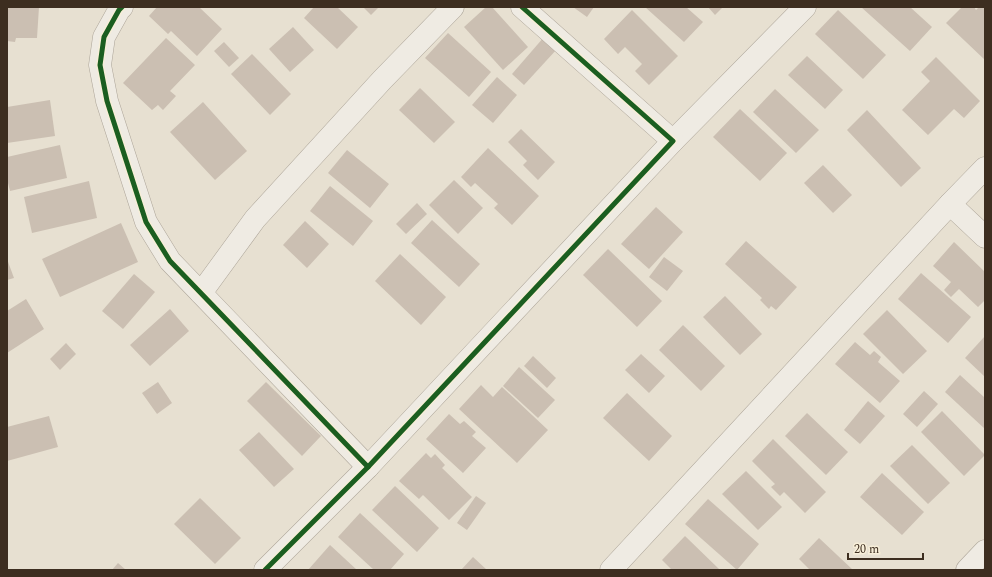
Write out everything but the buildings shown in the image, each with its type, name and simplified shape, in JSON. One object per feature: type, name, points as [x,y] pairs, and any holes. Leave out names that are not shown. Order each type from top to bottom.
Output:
[{"type":"street","points":[[122,7],[104,37],[100,65],[107,101],[146,222],[170,261],[368,467]]},
{"type":"street","points":[[201,293],[255,219],[382,80],[453,7]]},
{"type":"street","points":[[522,7],[673,141]]},
{"type":"street","points":[[265,570],[368,467],[673,141],[805,7]]},
{"type":"street","points":[[611,570],[985,168]]},
{"type":"street","points":[[950,204],[985,237]]},
{"type":"street","points":[[967,570],[985,551]]},
{"type":"cycle path","points":[[122,7],[104,37],[100,65],[107,101],[146,222],[170,261],[368,467]]},
{"type":"cycle path","points":[[265,570],[368,467],[673,141],[522,7]]}]
